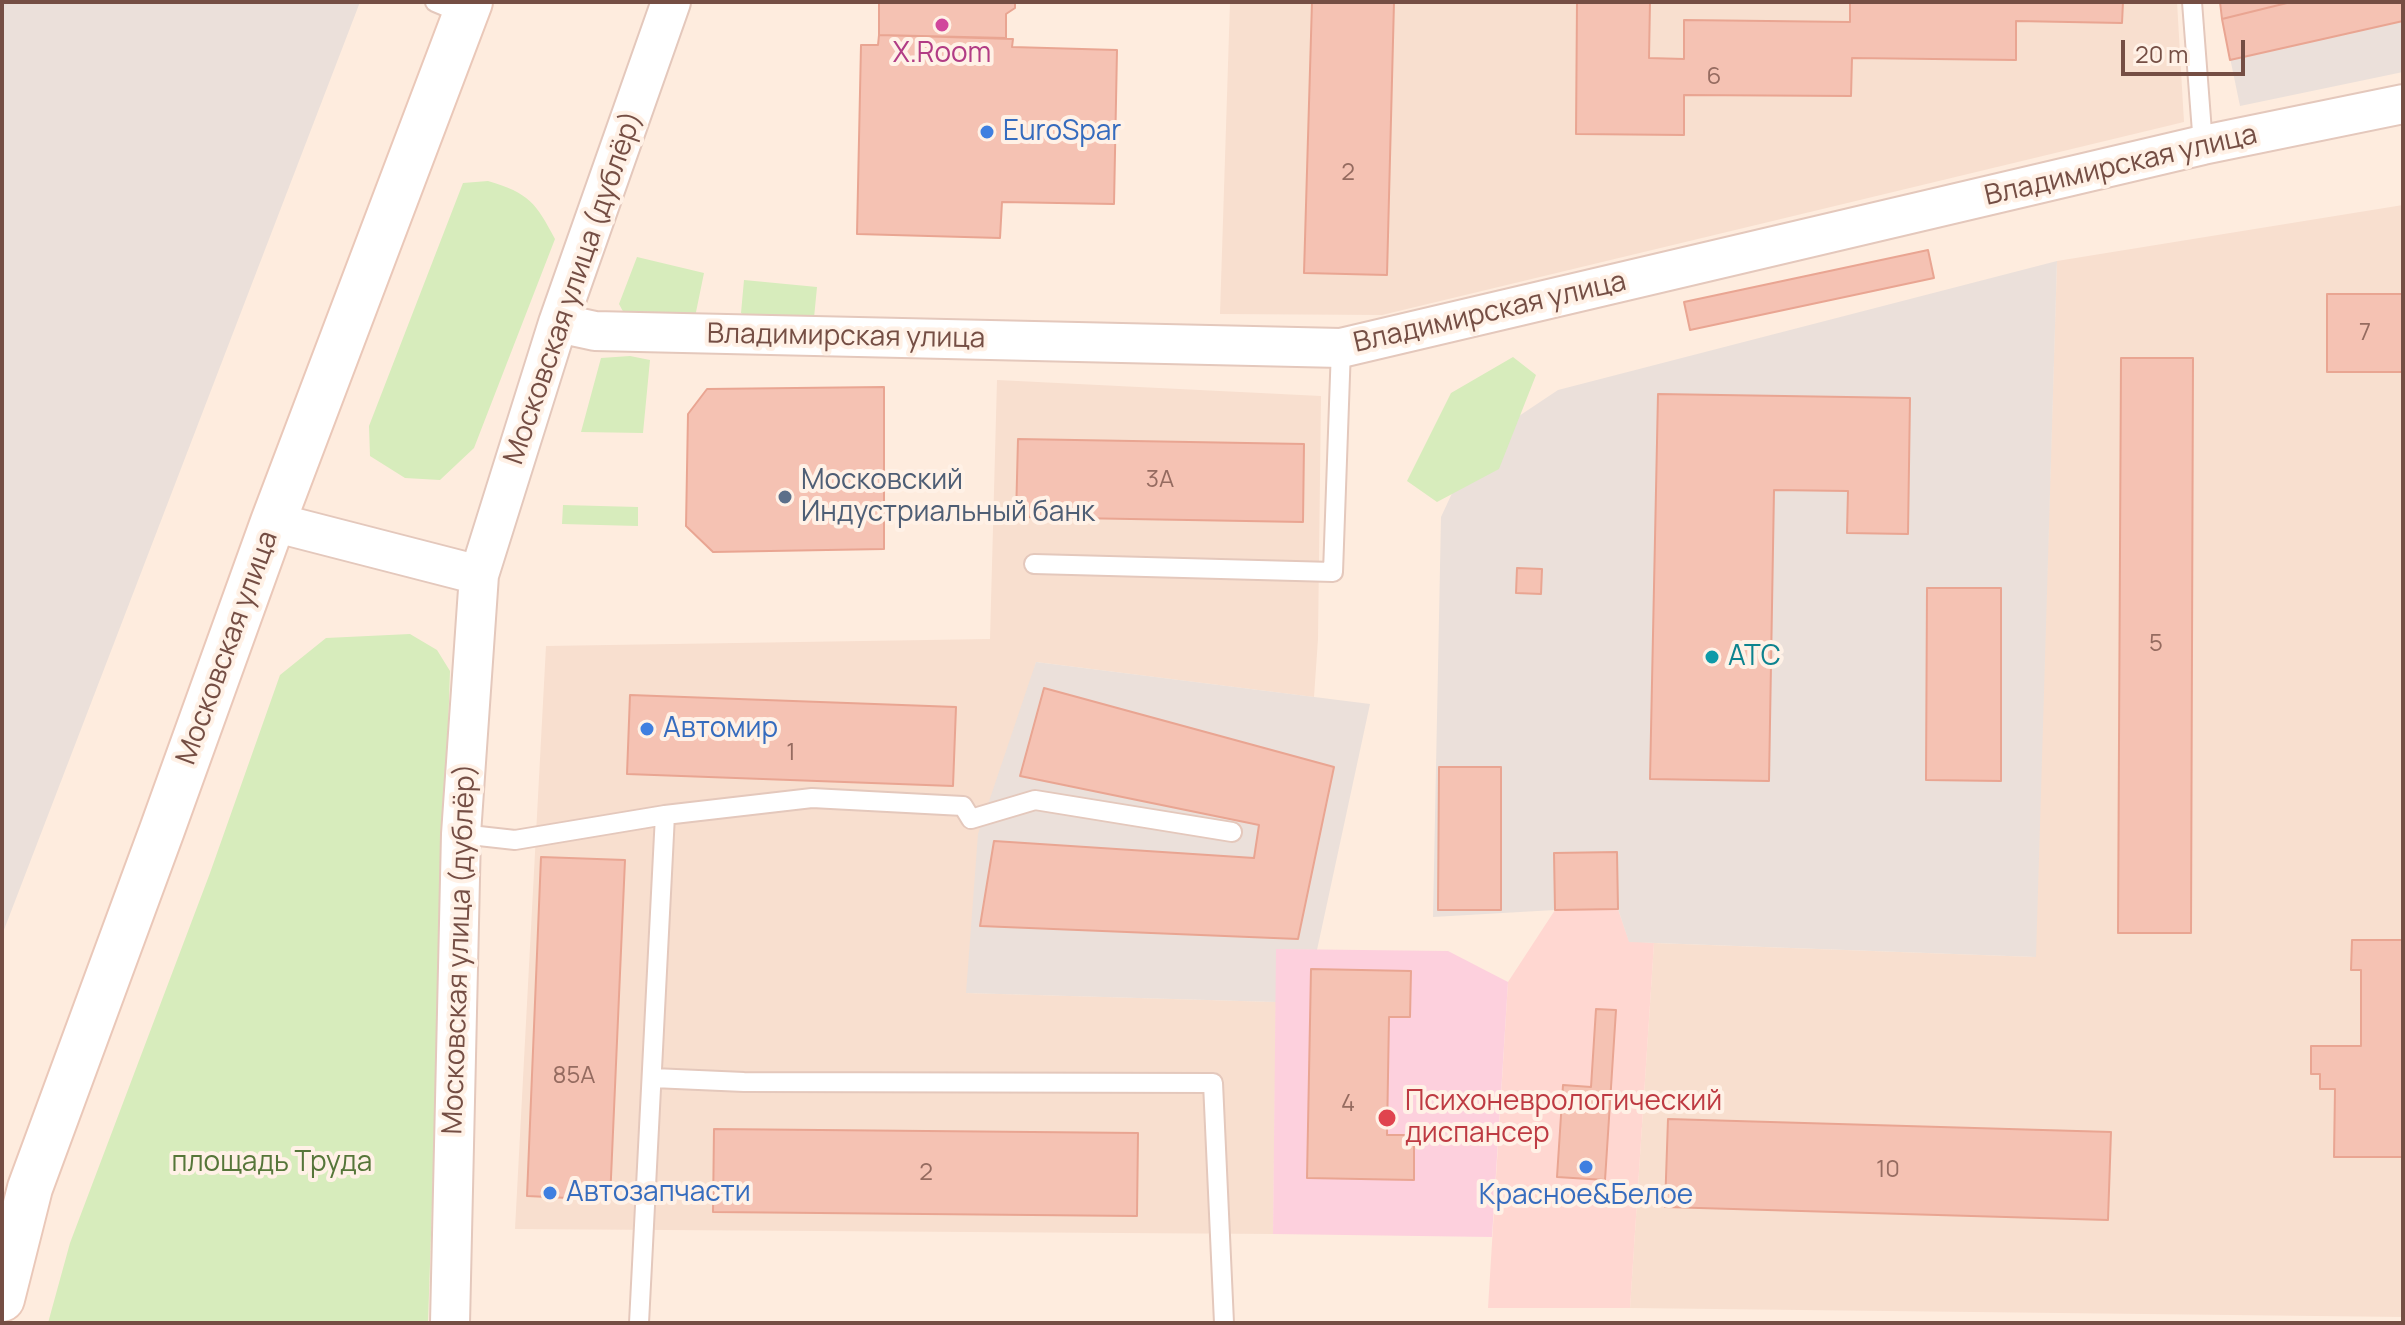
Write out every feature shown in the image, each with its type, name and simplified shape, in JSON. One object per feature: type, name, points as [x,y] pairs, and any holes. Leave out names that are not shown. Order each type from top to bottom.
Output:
[{"type":"main road","name":"Московская улица","points":[[2,1299],[30,1188],[162,830],[457,6]]},
{"type":"street","name":"Московская улица (дублёр)","points":[[450,1323],[461,834],[479,575],[558,323],[671,2]]},
{"type":"street","name":"Владимирская улица","points":[[558,323],[595,331],[1341,348],[2203,145],[2403,104]]},
{"type":"street","points":[[273,522],[479,575]]},
{"type":"lane","points":[[2192,2],[2203,145]]},
{"type":"lane","points":[[1034,564],[1333,572],[1341,348]]},
{"type":"lane","points":[[461,834],[515,840],[665,815],[812,798],[963,806],[971,819],[1035,800],[1232,832]]},
{"type":"lane","points":[[639,1323],[665,815]]},
{"type":"lane","points":[[653,1078],[744,1082],[1213,1083],[1224,1323]]},
{"type":"shaded area","points":[[2,2],[360,2],[2,935]]},
{"type":"shaded area","points":[[1230,2],[2177,2],[2184,122],[1382,315],[1220,314]]},
{"type":"shaded area","points":[[2403,2],[2403,72],[2240,106],[2222,19]]},
{"type":"shaded area","points":[[2403,205],[2403,1317],[1630,1308],[1654,943],[2035,957],[2057,261]]},
{"type":"shaded area","points":[[2057,261],[2036,957],[1629,942],[1618,909],[1617,852],[1554,853],[1555,910],[1433,917],[1441,517],[1474,446],[1558,390]]},
{"type":"shaded area","points":[[997,380],[1321,396],[1318,639],[1314,697],[1036,662],[967,993],[1276,1002],[1273,1234],[515,1229],[546,646],[990,639]]},
{"type":"shaded area","points":[[1036,662],[1370,704],[1317,950],[1276,949],[1276,1002],[966,993],[978,834]]},
{"type":"shaded area","points":[[1617,852],[1618,909],[1629,941],[1654,943],[1630,1308],[1488,1308],[1508,982],[1555,910],[1554,853]]},
{"type":"shaded area","name":"Психоневрологический диспансер","points":[[1276,949],[1448,951],[1508,982],[1492,1237],[1273,1234]]},
{"type":"green space","points":[[488,181],[513,190],[530,201],[555,239],[474,448],[440,480],[405,478],[370,456],[369,426],[463,183]]},
{"type":"green space","points":[[637,257],[704,273],[695,317],[627,319],[619,304]]},
{"type":"green space","points":[[744,280],[817,287],[814,318],[751,320],[741,313]]},
{"type":"green space","points":[[630,356],[650,360],[643,433],[581,432],[601,358]]},
{"type":"green space","points":[[1513,357],[1536,375],[1499,469],[1437,502],[1407,481],[1451,393]]},
{"type":"green space","points":[[563,505],[638,507],[638,526],[562,524]]},
{"type":"green space","name":"площадь Труда","points":[[410,634],[437,650],[450,671],[428,1323],[48,1323],[70,1243],[210,873],[280,675],[326,638]]},
{"type":"building","name":"Х.Room","points":[[879,2],[1015,2],[1015,8],[1006,14],[1006,38],[879,35]]},
{"type":"building","points":[[1312,2],[1394,2],[1387,275],[1304,273]]},
{"type":"building","points":[[1577,2],[1650,2],[1649,58],[1684,59],[1684,20],[1850,22],[1850,2],[2123,2],[2122,23],[2016,21],[2016,60],[1852,58],[1851,96],[1684,95],[1684,135],[1576,134]]},
{"type":"building","points":[[2220,2],[2291,2],[2222,19]]},
{"type":"building","points":[[2291,2],[2403,2],[2403,21],[2230,60],[2222,19]]},
{"type":"building","name":"EuroSpar","points":[[879,35],[1013,39],[1012,47],[1117,50],[1114,204],[1002,202],[1000,238],[857,234],[861,45],[878,45]]},
{"type":"building","points":[[1928,250],[1934,278],[1690,330],[1684,302]]},
{"type":"building","points":[[2327,294],[2403,294],[2403,372],[2327,372]]},
{"type":"building","points":[[2121,358],[2193,358],[2191,933],[2118,933]]},
{"type":"building","name":"Московский Индустриальный банк","points":[[884,387],[884,549],[713,552],[686,526],[688,414],[707,389]]},
{"type":"building","name":"АТС","points":[[1658,394],[1910,398],[1908,534],[1847,533],[1848,491],[1774,490],[1769,781],[1650,779]]},
{"type":"building","points":[[1018,439],[1304,444],[1303,522],[1016,517]]},
{"type":"building","points":[[1517,568],[1542,569],[1541,594],[1516,593]]},
{"type":"building","points":[[1927,588],[2001,588],[2001,781],[1926,780]]},
{"type":"building","points":[[1044,688],[1334,767],[1298,939],[980,926],[994,841],[1254,858],[1259,825],[1020,776]]},
{"type":"building","points":[[630,695],[956,707],[953,786],[627,774]]},
{"type":"building","points":[[1439,767],[1501,767],[1501,910],[1438,910]]},
{"type":"building","points":[[1617,852],[1618,909],[1555,910],[1554,853]]},
{"type":"building","points":[[541,857],[625,860],[610,1200],[527,1196]]},
{"type":"building","points":[[2352,940],[2403,940],[2403,1157],[2334,1157],[2335,1089],[2320,1089],[2320,1074],[2311,1074],[2311,1046],[2361,1046],[2361,970],[2351,970]]},
{"type":"building","name":"Психоневрологический диспансер","points":[[1311,969],[1411,971],[1410,1017],[1389,1017],[1387,1135],[1414,1135],[1414,1180],[1307,1178]]},
{"type":"building","points":[[1596,1009],[1616,1010],[1605,1180],[1557,1177],[1563,1085],[1591,1087]]},
{"type":"building","points":[[1668,1119],[2111,1132],[2108,1220],[1665,1207]]},
{"type":"building","points":[[714,1129],[1138,1133],[1137,1216],[713,1212]]},
{"type":"place","name":"Х.Room","points":[[942,25]]},
{"type":"place","name":"EuroSpar","points":[[987,132]]},
{"type":"place","name":"Московский Индустриальный банк","points":[[785,497]]},
{"type":"place","name":"АТС","points":[[1712,657]]},
{"type":"place","name":"Автомир","points":[[647,729]]},
{"type":"place","name":"Психоневрологический диспансер","points":[[1387,1118]]},
{"type":"place","name":"Красное&Белое","points":[[1586,1167]]},
{"type":"place","name":"Автозапчасти","points":[[550,1193]]}]
